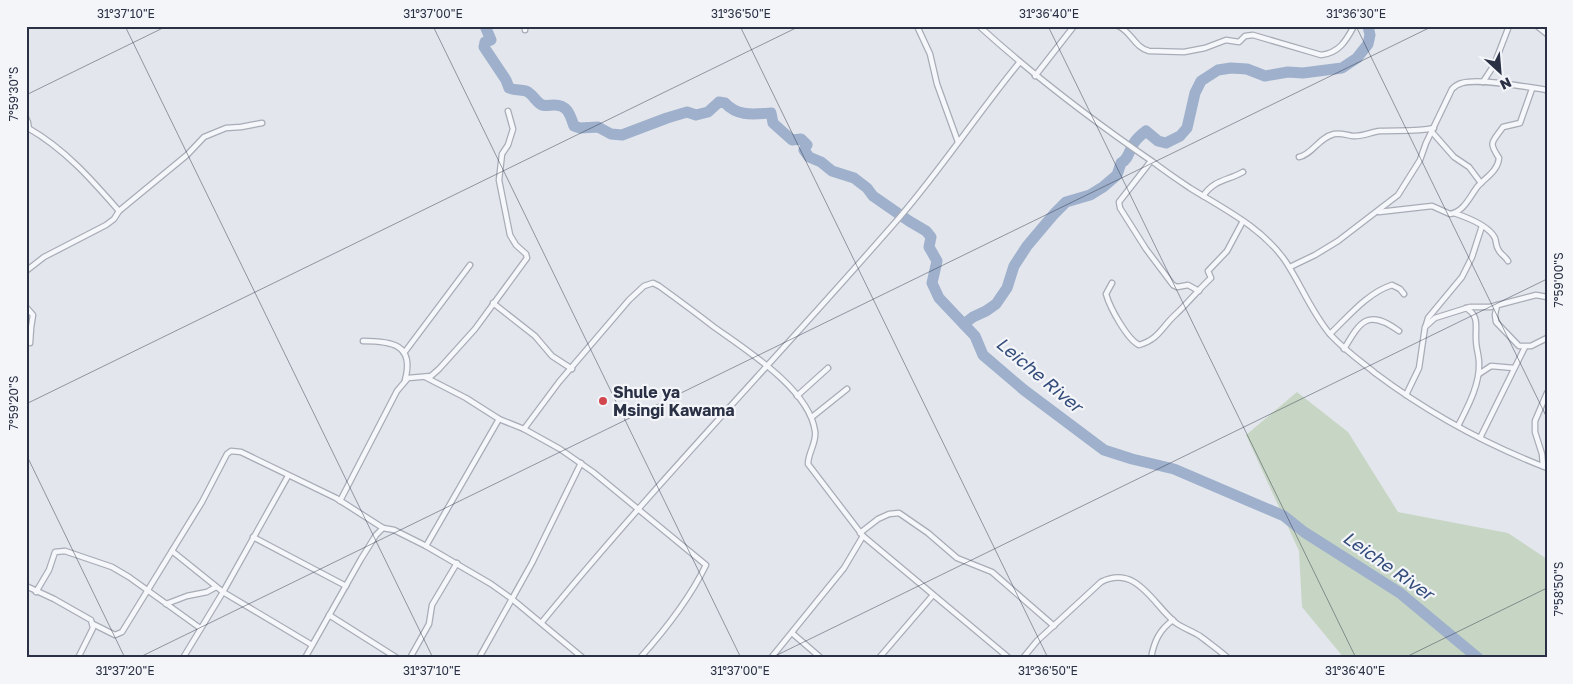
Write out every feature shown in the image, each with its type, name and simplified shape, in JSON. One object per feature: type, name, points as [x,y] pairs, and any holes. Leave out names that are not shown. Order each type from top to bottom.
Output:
[{"type":"street","points":[[917,26],[930,54],[937,84],[958,142]]},
{"type":"street","points":[[979,26],[1035,76],[1123,142],[1243,221],[1272,245],[1290,267],[1313,311],[1344,349],[1406,395],[1458,426],[1545,467]]},
{"type":"street","points":[[1035,76],[1074,26]]},
{"type":"street","points":[[1118,26],[1126,30],[1144,50],[1149,51],[1193,50],[1226,40],[1239,42],[1245,36],[1253,35],[1321,55],[1330,54],[1337,50],[1354,26]]},
{"type":"street","points":[[1483,82],[1494,65],[1509,26]]},
{"type":"street","points":[[1537,26],[1547,34]]},
{"type":"street","points":[[542,622],[637,510],[898,219],[1019,63]]},
{"type":"street","points":[[1290,267],[1326,249],[1392,202],[1403,189],[1420,160],[1452,89],[1456,86],[1464,82],[1483,82],[1547,90]]},
{"type":"street","points":[[1454,214],[1494,170],[1498,158],[1492,150],[1492,142],[1502,127],[1520,123],[1532,89]]},
{"type":"street","points":[[405,381],[413,377],[431,376],[439,369],[475,329],[527,258],[526,254],[516,245],[510,235],[499,180],[502,154],[508,145],[512,129],[508,111]]},
{"type":"street","points":[[26,118],[27,129],[58,147],[119,211]]},
{"type":"street","points":[[26,270],[44,257],[106,225],[114,219],[119,211],[187,155],[204,137],[226,128],[262,123]]},
{"type":"street","points":[[1299,157],[1308,153],[1318,142],[1335,134],[1344,133],[1352,136],[1378,132],[1433,130]]},
{"type":"street","points":[[1433,130],[1454,157],[1469,167],[1481,183]]},
{"type":"street","points":[[1151,161],[1119,202],[1120,208],[1146,249],[1173,284],[1177,288],[1188,286],[1200,291]]},
{"type":"street","points":[[1203,196],[1214,184],[1243,172]]},
{"type":"street","points":[[1376,212],[1432,206],[1447,213],[1470,219],[1493,235],[1499,252],[1505,256],[1508,262]]},
{"type":"street","points":[[1112,283],[1106,294],[1108,301],[1131,340],[1140,345],[1158,336],[1211,278],[1209,269],[1226,251],[1243,221]]},
{"type":"street","points":[[1406,395],[1419,368],[1428,318],[1459,283],[1467,270],[1482,226]]},
{"type":"street","points":[[404,352],[470,265]]},
{"type":"street","points":[[524,429],[559,382],[629,300],[644,286],[653,283],[767,364],[797,396],[812,417],[816,432],[815,440],[808,456],[808,464],[861,534],[1009,658]]},
{"type":"street","points":[[1330,334],[1360,305],[1385,287],[1392,285],[1400,289],[1404,294]]},
{"type":"street","points":[[1426,326],[1438,316],[1466,308],[1497,306],[1536,295],[1547,297]]},
{"type":"street","points":[[493,303],[536,336],[552,356],[572,368]]},
{"type":"street","points":[[1497,306],[1496,322],[1516,344],[1525,347],[1537,345],[1547,338]]},
{"type":"street","points":[[26,307],[34,315],[30,328],[30,343]]},
{"type":"street","points":[[1458,426],[1468,406],[1479,374],[1476,320],[1472,312],[1466,308]]},
{"type":"street","points":[[1344,349],[1357,327],[1365,320],[1385,322],[1399,331]]},
{"type":"street","points":[[340,501],[405,381],[408,364],[404,352],[399,346],[362,341]]},
{"type":"street","points":[[1480,438],[1525,347]]},
{"type":"street","points":[[1479,374],[1491,366],[1514,368]]},
{"type":"street","points":[[797,396],[828,368]]},
{"type":"street","points":[[425,377],[466,398],[499,419],[524,429],[581,463],[706,565],[678,612],[640,658]]},
{"type":"street","points":[[812,417],[847,389]]},
{"type":"street","points":[[1545,467],[1541,446],[1535,432],[1535,421],[1547,393]]},
{"type":"street","points":[[426,546],[499,419]]},
{"type":"street","points":[[26,586],[88,617],[94,624],[115,634],[122,632],[202,502],[223,461],[231,451],[240,452],[340,501],[383,528],[394,530],[457,564],[512,599],[583,658]]},
{"type":"street","points":[[479,658],[544,538],[581,463]]},
{"type":"street","points":[[183,658],[223,592],[288,476]]},
{"type":"street","points":[[771,658],[844,568],[861,534],[878,519],[889,514],[899,513],[928,533],[957,558],[992,572],[1054,626]]},
{"type":"street","points":[[305,658],[376,535],[383,528]]},
{"type":"street","points":[[253,538],[346,586]]},
{"type":"street","points":[[36,592],[49,570],[54,554],[59,551],[112,567],[200,628]]},
{"type":"street","points":[[172,551],[223,592],[312,645]]},
{"type":"street","points":[[410,658],[428,624],[432,605],[457,564]]},
{"type":"street","points":[[1023,658],[1054,626],[1101,582],[1108,578],[1131,580],[1140,586],[1173,620],[1200,636],[1228,658]]},
{"type":"street","points":[[166,604],[186,596],[207,592],[216,587]]},
{"type":"street","points":[[879,658],[933,595]]},
{"type":"street","points":[[330,615],[397,658]]},
{"type":"street","points":[[1151,658],[1155,641],[1161,631],[1173,620]]},
{"type":"street","points":[[78,658],[92,632],[94,624]]},
{"type":"street","points":[[792,633],[821,658]]},
{"type":"green space","points":[[1297,392],[1348,432],[1398,512],[1508,533],[1547,559],[1547,658],[1344,658],[1302,607],[1299,551],[1246,435]]},
{"type":"waterway","name":"Leiche River","points":[[485,26],[491,40],[485,42],[484,47],[506,80],[509,88],[526,91],[542,105],[559,105],[568,111],[574,126],[580,128],[598,127],[611,134],[622,135],[687,112],[696,115],[708,112],[719,102],[725,103],[741,113],[771,113],[773,123],[792,140],[801,139],[807,145],[804,150],[809,157],[821,162],[832,171],[854,178],[867,188],[873,196],[926,231],[931,237],[929,247],[937,261],[932,283],[939,298],[975,336],[983,355],[1024,390],[1104,450],[1174,469],[1284,516],[1304,532],[1400,593],[1478,658]]},
{"type":"waterway","points":[[964,324],[996,304],[1007,288],[1014,266],[1027,246],[1066,202],[1090,195],[1117,175],[1121,163],[1126,159],[1134,143],[1141,135],[1146,131],[1158,141],[1166,143],[1180,136],[1187,128],[1195,93],[1201,81],[1218,70],[1231,68],[1247,69],[1265,76],[1288,72],[1303,73],[1342,68],[1357,58],[1368,44],[1370,35],[1368,26]]},
{"type":"place","name":"Shule ya Msingi Kawama","points":[[603,401]]}]
